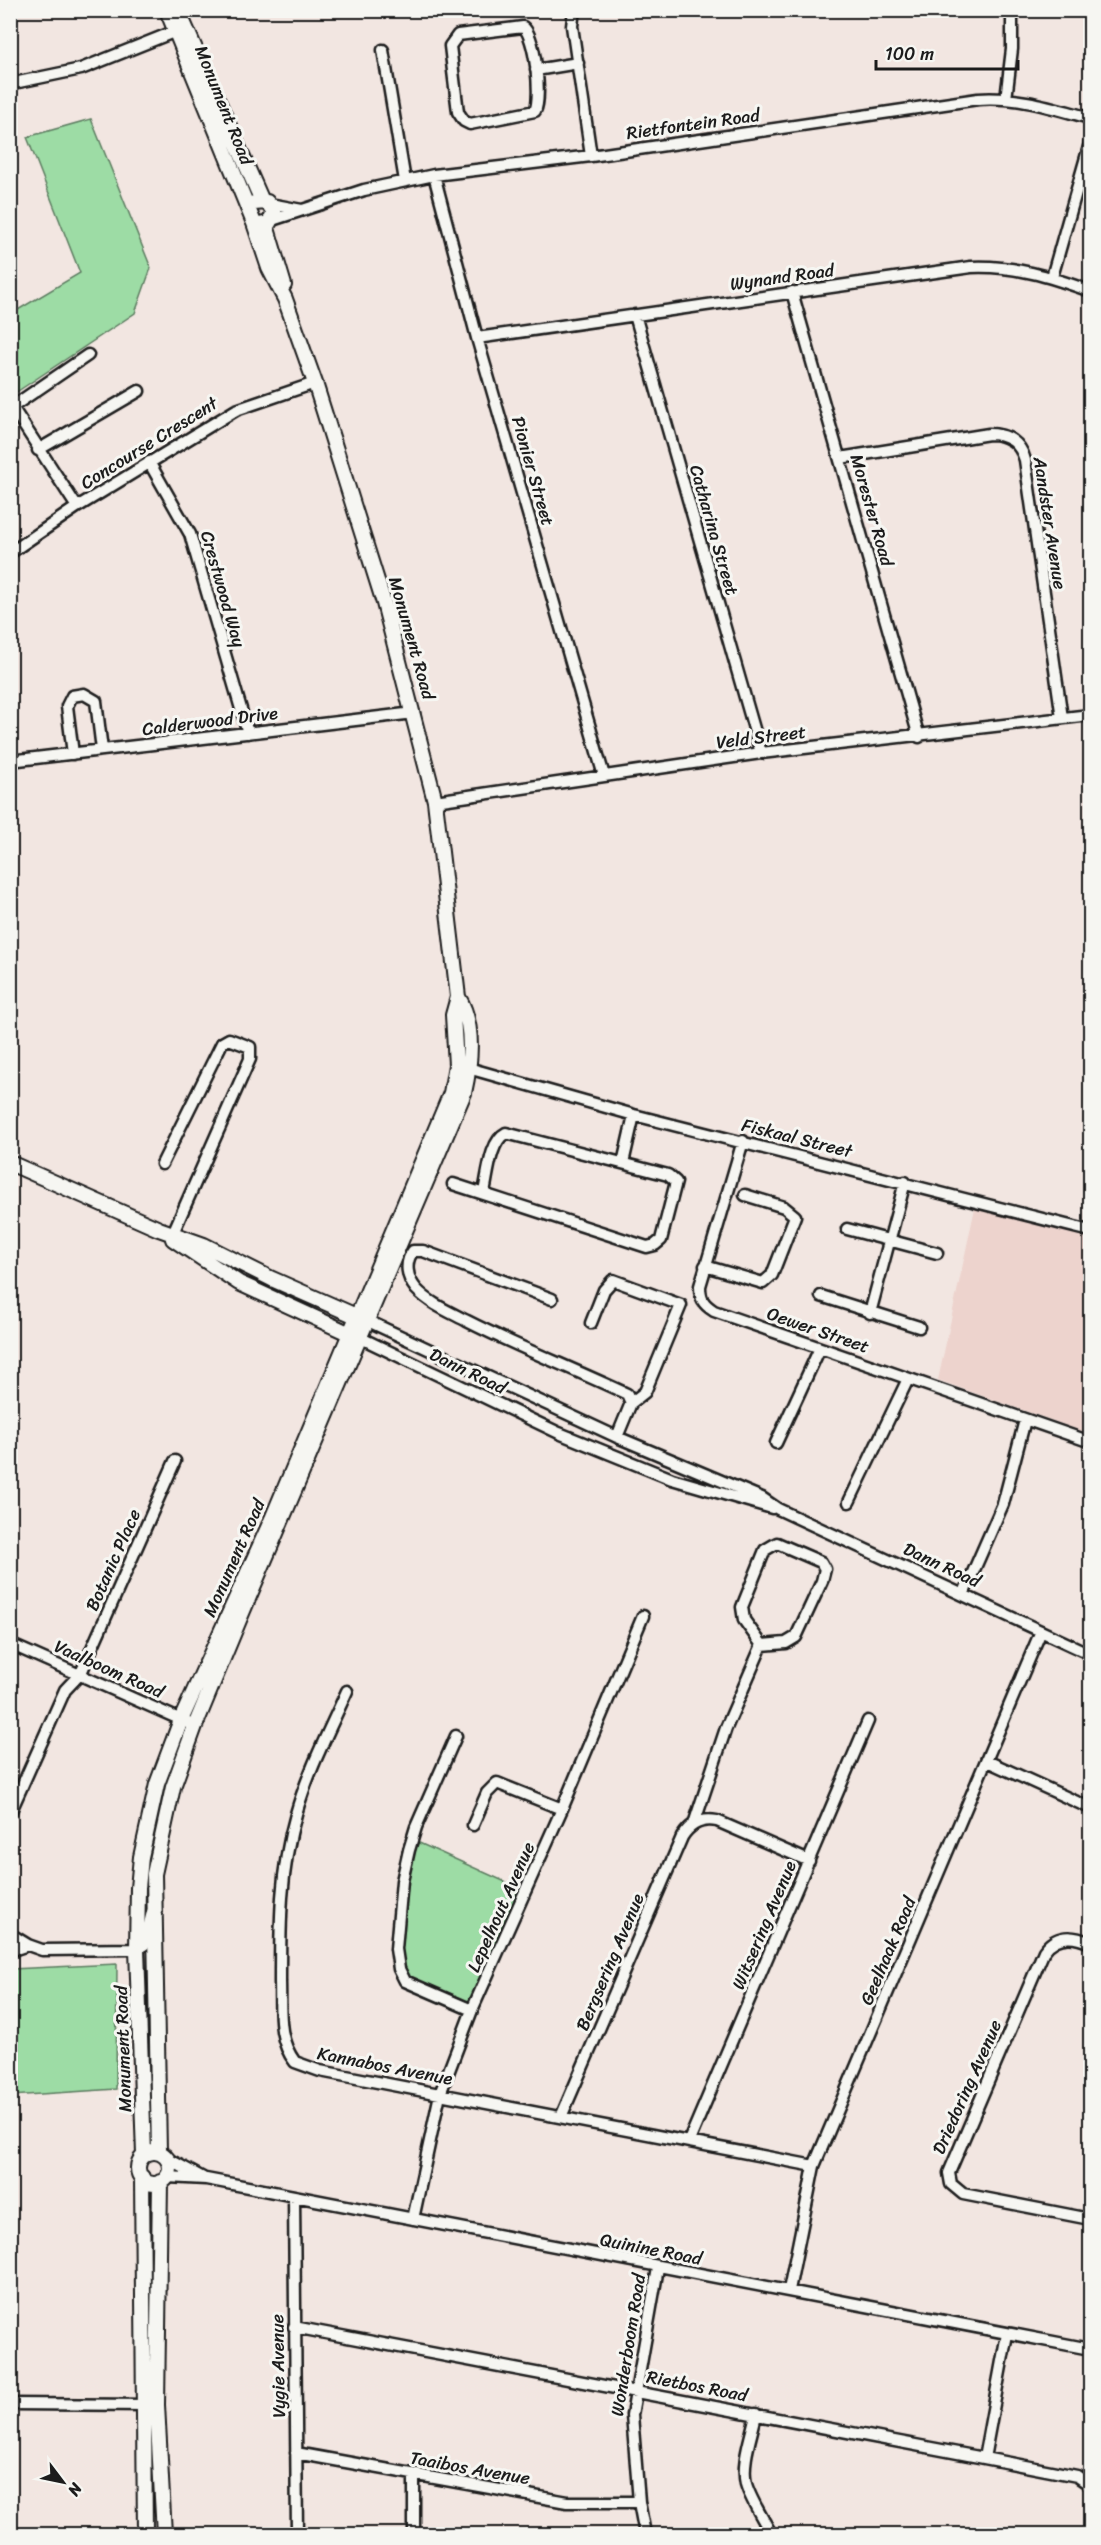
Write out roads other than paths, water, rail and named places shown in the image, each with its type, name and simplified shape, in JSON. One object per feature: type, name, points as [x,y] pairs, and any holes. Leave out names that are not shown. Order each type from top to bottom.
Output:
[{"type":"main road","name":"Monument Road","points":[[167,10],[180,30],[266,203],[274,212],[260,220]]},
{"type":"main road","name":"Monument Road","points":[[163,2156],[154,1874],[176,1778],[195,1726],[363,1319],[452,1122],[462,1072],[467,1012],[458,997],[435,801],[384,603],[315,383],[285,299],[268,268],[260,220],[180,30],[178,10]]},
{"type":"main road","points":[[260,220],[252,205],[266,203]]},
{"type":"main road","name":"Dann Road","points":[[10,1163],[363,1319]]},
{"type":"main road","name":"Dann Road","points":[[166,1231],[239,1283],[356,1336]]},
{"type":"main road","name":"Monument Road","points":[[144,2156],[137,1949],[139,1874],[150,1811],[181,1720],[356,1336]]},
{"type":"main road","points":[[150,1811],[168,1778],[176,1778]]},
{"type":"main road","points":[[145,2535],[142,2177],[138,2167],[144,2156],[163,2156],[170,2168],[164,2180],[158,2405],[164,2535]]},
{"type":"main road","points":[[142,2177],[153,2184],[164,2180]]},
{"type":"street","points":[[574,10],[572,26],[591,156]]},
{"type":"street","points":[[1006,99],[1012,49],[1012,10]]},
{"type":"street","points":[[523,27],[529,32],[536,70],[539,101],[535,111],[468,123],[458,112],[451,42],[458,35],[523,27]]},
{"type":"street","points":[[14,83],[81,69],[180,30]]},
{"type":"street","points":[[383,50],[405,181]]},
{"type":"street","points":[[536,70],[578,63]]},
{"type":"street","name":"Rietfontein Road","points":[[260,220],[302,210],[364,190],[434,175],[591,156],[956,102],[1006,99],[1090,118]]},
{"type":"street","points":[[1052,277],[1090,143]]},
{"type":"street","name":"Pionier Street","points":[[434,175],[477,338],[604,776]]},
{"type":"street","name":"Rietfontein Road","points":[[266,203],[302,210]]},
{"type":"street","name":"Wynand Road","points":[[477,338],[971,267],[1008,267],[1052,277],[1090,291]]},
{"type":"street","name":"Morester Road","points":[[792,292],[919,737]]},
{"type":"street","name":"Catharina Street","points":[[635,315],[761,753]]},
{"type":"street","points":[[77,507],[12,407],[88,355]]},
{"type":"street","name":"Concourse Crescent","points":[[10,553],[77,507],[236,410],[315,383]]},
{"type":"street","points":[[38,450],[139,391]]},
{"type":"street","name":"Aandster Avenue","points":[[840,458],[989,434],[1002,435],[1019,446],[1024,460],[1062,718]]},
{"type":"street","name":"Crestwood Way","points":[[149,462],[190,534],[248,733]]},
{"type":"street","points":[[73,754],[67,706],[72,696],[84,694],[96,701],[102,750]]},
{"type":"street","name":"Calderwood Drive","points":[[10,760],[414,713]]},
{"type":"street","name":"Veld Street","points":[[435,801],[761,753],[919,737],[1090,715]]},
{"type":"street","points":[[162,1164],[222,1043],[229,1039],[250,1047],[252,1052],[250,1059],[166,1231]]},
{"type":"street","name":"Fiskaal Street","points":[[462,1072],[496,1076],[634,1115],[905,1182],[1090,1231]]},
{"type":"street","points":[[623,1163],[634,1115]]},
{"type":"street","points":[[453,1184],[484,1192],[647,1247],[655,1245],[662,1236],[675,1180],[668,1175],[506,1132],[500,1137],[495,1147],[484,1192]]},
{"type":"street","name":"Oewer Street","points":[[743,1141],[700,1286],[700,1296],[705,1305],[714,1311],[1085,1440]]},
{"type":"street","points":[[870,1313],[905,1182]]},
{"type":"street","points":[[705,1266],[763,1283],[772,1275],[795,1216],[784,1207],[746,1195]]},
{"type":"street","points":[[847,1229],[937,1253]]},
{"type":"street","points":[[552,1299],[423,1251],[412,1251],[409,1257],[410,1281],[432,1302],[508,1342],[627,1394],[631,1403]]},
{"type":"street","points":[[591,1323],[604,1290],[613,1280],[681,1305],[645,1392],[631,1403],[617,1437]]},
{"type":"street","points":[[821,1296],[919,1327]]},
{"type":"street","name":"Dann Road","points":[[363,1319],[617,1437],[762,1498],[778,1509]]},
{"type":"street","name":"Dann Road","points":[[356,1336],[491,1402],[672,1479],[778,1509],[1090,1654]]},
{"type":"street","points":[[776,1443],[820,1348]]},
{"type":"street","points":[[849,1502],[908,1379]]},
{"type":"street","points":[[963,1595],[1003,1504],[1025,1420]]},
{"type":"street","name":"Botanic Place","points":[[10,1813],[65,1690],[81,1673],[175,1461]]},
{"type":"street","points":[[777,1543],[817,1559],[823,1565],[824,1575],[796,1638],[786,1642],[762,1645],[744,1620],[742,1607],[765,1550],[777,1543]]},
{"type":"street","name":"Lepelhout Avenue","points":[[413,2219],[440,2094],[472,2010],[562,1809],[643,1616]]},
{"type":"street","name":"Geelhaak Road","points":[[789,2290],[814,2166],[1041,1631]]},
{"type":"street","name":"Vaalboom Road","points":[[10,1644],[81,1673],[195,1726]]},
{"type":"street","name":"Bergsering Avenue","points":[[561,2117],[682,1837],[694,1824],[726,1728],[762,1645]]},
{"type":"street","name":"Kannabos Avenue","points":[[347,1691],[306,1785],[285,1859],[279,1916],[283,2040],[295,2062],[307,2068],[814,2166]]},
{"type":"street","name":"Witsering Avenue","points":[[689,2141],[868,1721]]},
{"type":"street","points":[[456,1736],[416,1827],[409,1850],[402,1881],[396,1949],[399,1969],[405,1981],[472,2010]]},
{"type":"street","points":[[987,1761],[1090,1808]]},
{"type":"street","points":[[473,1825],[487,1793],[497,1783],[562,1809]]},
{"type":"street","points":[[694,1824],[704,1820],[717,1821],[809,1861]]},
{"type":"street","points":[[10,1934],[28,1945],[48,1951],[137,1949],[144,1946],[154,1906]]},
{"type":"street","name":"Driedoring Avenue","points":[[1090,1943],[1077,1938],[1064,1937],[1051,1943],[1044,1951],[948,2173],[951,2184],[963,2194],[1090,2218]]},
{"type":"street","points":[[10,1951],[28,1945]]},
{"type":"street","name":"Quinine Road","points":[[163,2156],[206,2179]]},
{"type":"street","name":"Quinine Road","points":[[164,2180],[206,2179],[658,2268],[789,2290],[1090,2349]]},
{"type":"street","name":"Vygie Avenue","points":[[294,2196],[297,2535]]},
{"type":"street","name":"Wonderboom Road","points":[[645,2535],[631,2425],[635,2391],[658,2268]]},
{"type":"street","name":"Rietbos Road","points":[[294,2327],[1077,2476],[1090,2485]]},
{"type":"street","points":[[984,2458],[1007,2334]]},
{"type":"street","points":[[10,2404],[158,2405]]},
{"type":"street","points":[[756,2414],[745,2463],[745,2476],[749,2491],[771,2535]]},
{"type":"street","name":"Taaibos Avenue","points":[[296,2452],[567,2502],[639,2502]]},
{"type":"street","points":[[414,2474],[414,2535]]}]
